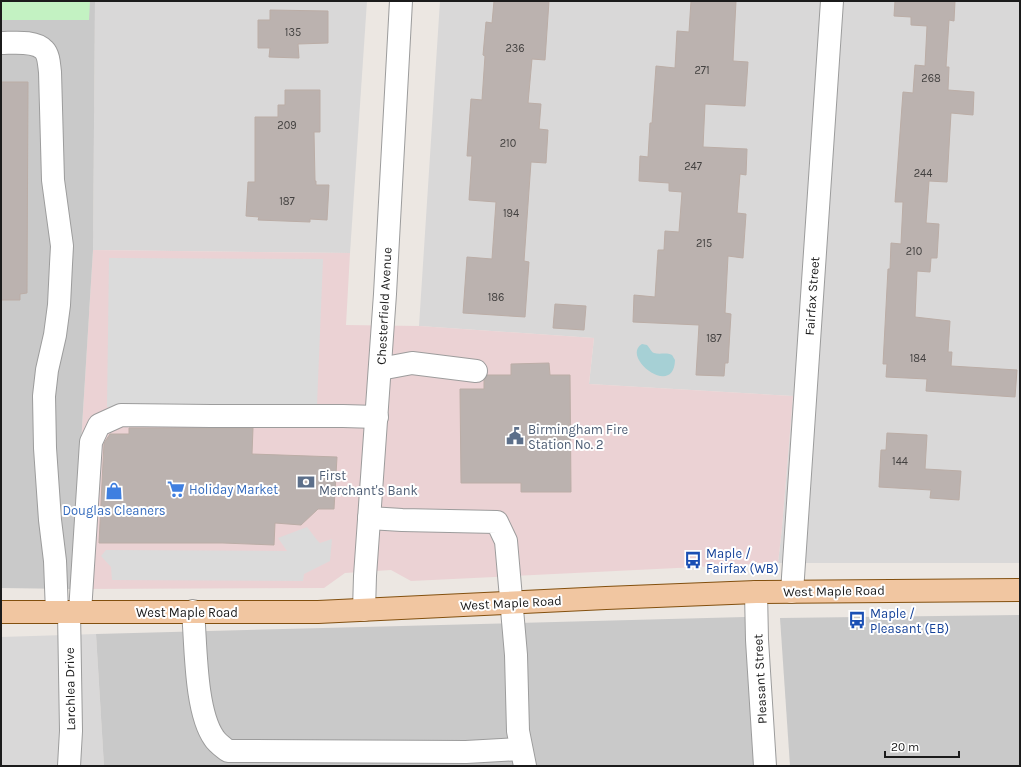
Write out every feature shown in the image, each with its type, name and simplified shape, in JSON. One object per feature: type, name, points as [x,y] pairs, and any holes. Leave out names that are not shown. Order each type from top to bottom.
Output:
[{"type":"main road","name":"West Maple Road","points":[[1,612],[288,612],[364,610],[756,592],[858,590],[1020,590]]},
{"type":"street","name":"Chesterfield Avenue","points":[[364,610],[380,369],[401,1]]},
{"type":"street","name":"Fairfax Street","points":[[792,592],[832,1]]},
{"type":"street","points":[[1,43],[37,45],[45,50],[50,72],[53,180],[62,246],[59,305],[55,335],[47,370],[44,396],[47,468],[55,561],[68,612]]},
{"type":"street","points":[[380,369],[412,364],[476,371]]},
{"type":"street","points":[[68,612],[91,442],[99,425],[121,415],[377,417]]},
{"type":"street","points":[[193,611],[199,683],[204,717],[214,739],[228,751],[466,752],[523,757],[518,731],[516,655],[506,540],[497,522],[369,518]]},
{"type":"street","name":"Pleasant Street","points":[[756,592],[757,640],[766,766]]},
{"type":"street","name":"Larchlea Drive","points":[[68,612],[71,731],[69,766]]},
{"type":"shaded area","points":[[1,1],[95,1],[93,250],[72,589],[1,588]]},
{"type":"shaded area","points":[[95,1],[367,1],[350,253],[93,250]]},
{"type":"shaded area","points":[[440,1],[1020,1],[1020,563],[778,563],[793,396],[589,384],[594,338],[419,326]]},
{"type":"shaded area","points":[[93,250],[350,253],[346,325],[419,326],[594,338],[589,384],[793,396],[778,563],[411,581],[391,570],[345,573],[324,588],[72,589]]},
{"type":"shaded area","points":[[109,258],[323,259],[317,405],[107,407]]},
{"type":"shaded area","points":[[307,527],[320,543],[332,539],[330,561],[304,574],[303,581],[112,580],[111,567],[101,556],[106,550],[287,551],[278,538]]},
{"type":"shaded area","points":[[1020,615],[1020,766],[790,766],[780,618]]},
{"type":"shaded area","points":[[745,617],[756,766],[104,766],[96,634]]},
{"type":"shaded area","points":[[96,634],[104,766],[1,766],[1,637]]},
{"type":"green space","points":[[1,1],[90,1],[89,20],[1,20]]},
{"type":"water","points":[[642,344],[647,345],[654,353],[672,355],[675,360],[672,371],[666,376],[658,376],[650,372],[638,357],[637,350]]},
{"type":"building","points":[[494,1],[549,1],[545,60],[532,59],[528,103],[541,104],[539,129],[548,130],[546,163],[531,162],[524,261],[529,262],[525,317],[463,313],[467,257],[492,259],[496,202],[469,200],[472,156],[467,156],[471,99],[482,100],[485,56],[483,55],[486,22],[492,23]]},
{"type":"building","points":[[691,1],[736,1],[733,61],[748,62],[745,106],[705,104],[703,147],[747,149],[746,175],[740,174],[737,213],[746,214],[743,258],[728,256],[725,313],[731,314],[728,363],[725,363],[724,376],[696,375],[699,325],[633,322],[634,295],[655,297],[658,250],[664,250],[665,231],[679,232],[682,192],[669,191],[669,183],[639,181],[640,156],[648,157],[656,66],[675,68],[677,31],[689,32]]},
{"type":"building","points":[[895,1],[955,1],[954,21],[949,20],[946,67],[949,67],[948,90],[974,92],[973,115],[951,113],[947,182],[929,181],[926,223],[939,224],[937,258],[931,258],[930,272],[917,271],[915,317],[950,321],[948,352],[952,352],[951,366],[1017,370],[1015,397],[926,391],[927,379],[886,377],[887,364],[883,364],[888,269],[890,269],[891,243],[901,244],[903,202],[895,202],[903,92],[913,93],[915,65],[925,66],[927,26],[911,25],[911,17],[894,16]]},
{"type":"building","points":[[270,10],[328,11],[328,43],[298,44],[299,58],[269,57],[270,48],[258,48],[258,20],[270,20]]},
{"type":"building","points":[[1,82],[28,82],[27,293],[20,294],[20,300],[1,300]]},
{"type":"building","points":[[285,90],[320,90],[320,132],[314,132],[315,181],[316,185],[329,185],[327,220],[310,219],[310,222],[258,220],[259,217],[246,216],[248,182],[255,182],[255,117],[278,117],[278,105],[285,105]]},
{"type":"building","points":[[555,304],[586,306],[584,330],[553,328]]},
{"type":"building","name":"Birmingham Fire Station No. 2","points":[[549,363],[550,375],[570,375],[571,492],[521,492],[521,483],[461,483],[460,389],[484,389],[484,380],[487,375],[511,375],[511,364]]},
{"type":"building","points":[[129,428],[253,428],[252,454],[337,457],[334,509],[318,509],[301,525],[275,523],[274,545],[223,543],[99,543],[104,443],[110,434],[129,434]]},
{"type":"building","points":[[887,433],[927,435],[925,469],[961,471],[959,500],[930,498],[931,490],[879,487],[881,450],[886,450]]},
{"type":"place","name":"Birmingham Fire Station No. 2","points":[[515,436]]},
{"type":"place","name":"First Merchant's Bank","points":[[306,482]]},
{"type":"place","name":"Holiday Market","points":[[176,489]]},
{"type":"place","name":"Douglas Cleaners","points":[[114,491]]},
{"type":"place","name":"Maple / Fairfax (WB)","points":[[693,560]]},
{"type":"place","name":"Maple / Pleasant (EB)","points":[[857,620]]}]
